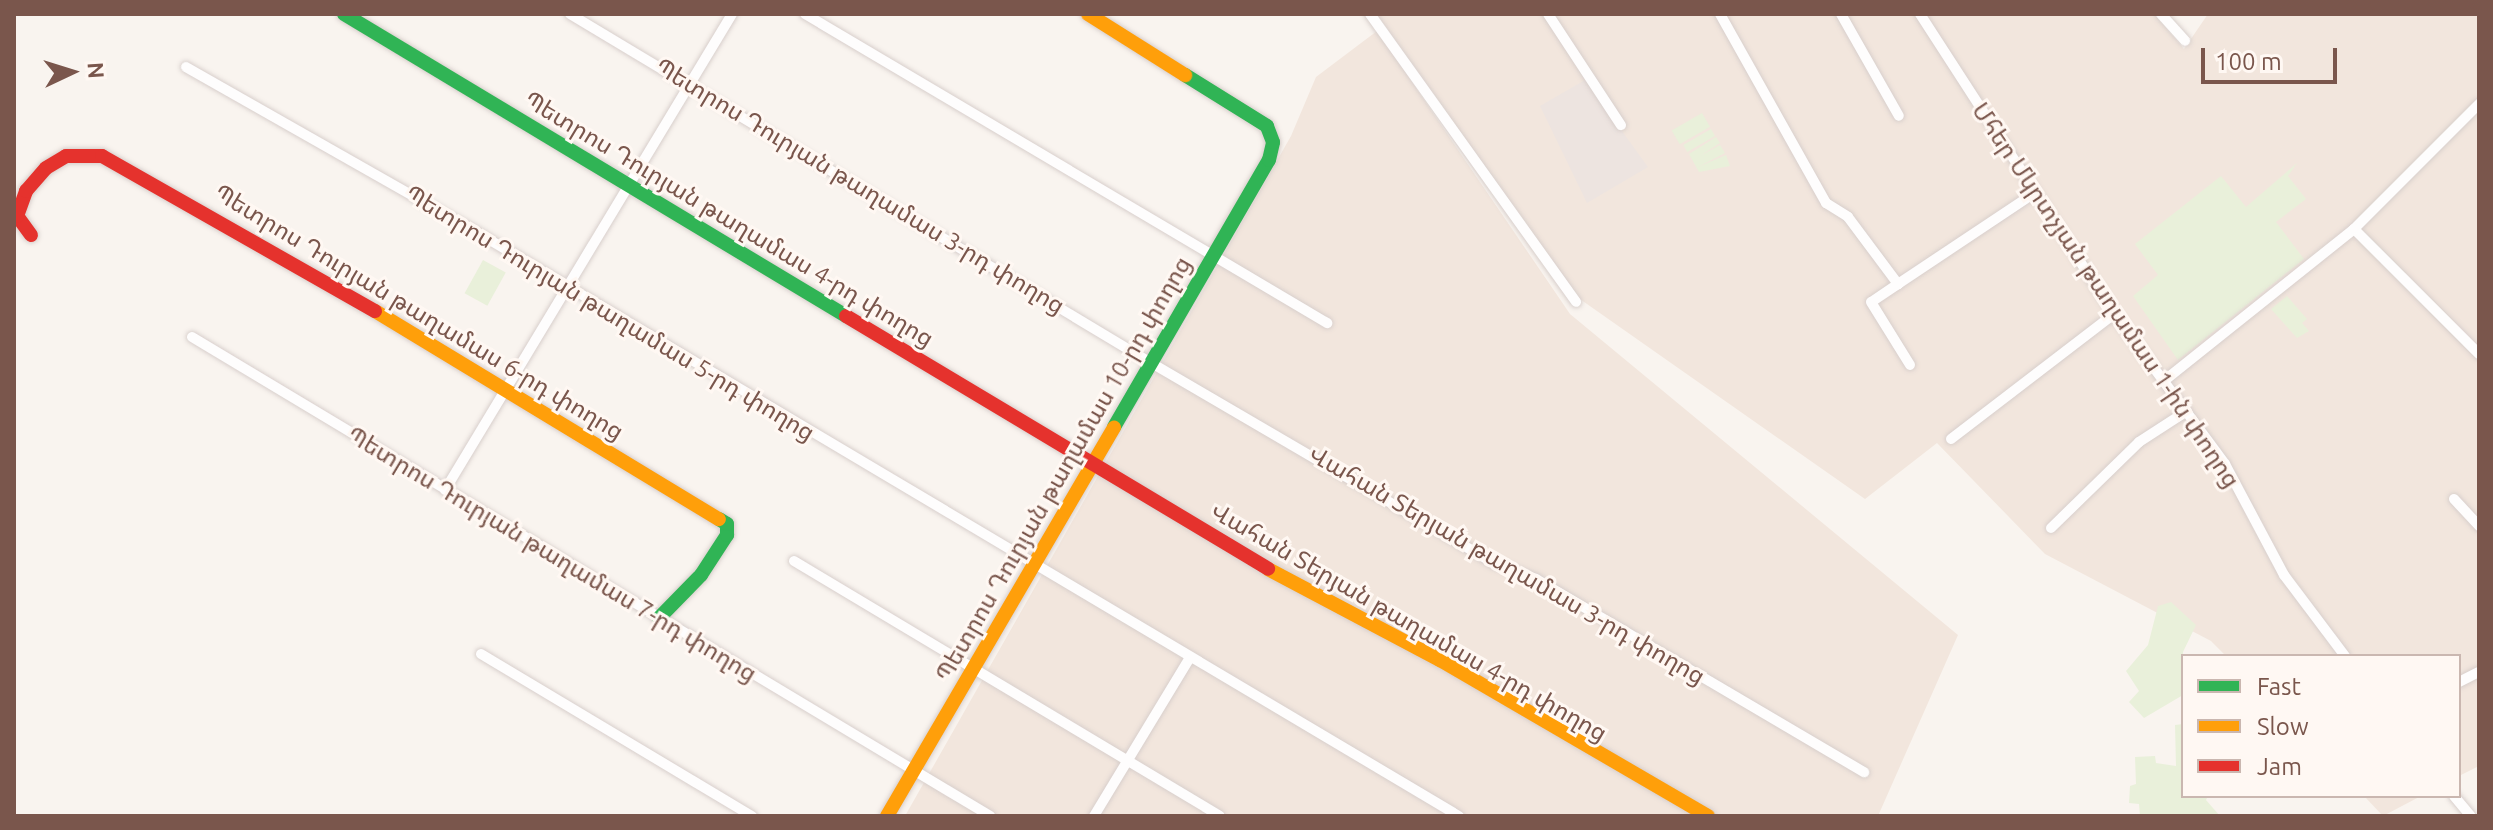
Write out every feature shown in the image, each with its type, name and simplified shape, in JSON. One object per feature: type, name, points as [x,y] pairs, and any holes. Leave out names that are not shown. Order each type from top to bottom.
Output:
[{"type":"street","name":"Պետրոս Դուրյան թաղամաս 4-րդ փողոց","points":[[344,14],[1090,461]]},
{"type":"street","name":"Պետրոս Դուրյան թաղամաս 3-րդ փողոց","points":[[570,14],[691,83],[1148,361]]},
{"type":"street","points":[[445,490],[732,14]]},
{"type":"street","points":[[805,14],[1327,323]]},
{"type":"street","name":"Պետրոս Դուրյան թաղամաս 10-րդ փողոց","points":[[887,816],[1148,361],[1269,160],[1273,142],[1267,126],[1088,14]]},
{"type":"street","points":[[1370,14],[1576,302]]},
{"type":"street","points":[[1548,14],[1621,125]]},
{"type":"street","points":[[1720,14],[1826,203],[1848,217],[1898,284]]},
{"type":"street","points":[[1841,14],[1899,116]]},
{"type":"street","name":"Մհեր Մկրտչյան թաղամաս 1-ին փողոց","points":[[1920,14],[2033,194],[2114,314],[2225,464],[2284,575],[2343,654]]},
{"type":"street","points":[[2161,14],[2185,41]]},
{"type":"street","name":"Պետրոս Դուրյան թաղամաս 5-րդ փողոց","points":[[186,67],[568,287],[1189,659],[1459,816]]},
{"type":"street","points":[[2165,380],[2354,229],[2479,104]]},
{"type":"street","name":"Պետրոս Դուրյան թաղամաս 6-րդ փողոց","points":[[31,235],[17,216],[26,191],[46,168],[66,156],[102,156],[199,206],[506,388],[727,524],[727,535],[708,566],[659,618]]},
{"type":"street","points":[[1910,365],[1871,302],[2033,194]]},
{"type":"street","points":[[2354,229],[2479,354]]},
{"type":"street","points":[[1951,439],[2114,314]]},
{"type":"street","name":"Պետրոս Դուրյան թաղամաս 7-րդ փողոց","points":[[192,337],[990,816]]},
{"type":"street","name":"Վահան Տերյան թաղամաս 3-րդ փողոց","points":[[1148,361],[1494,563],[1536,579],[1864,772]]},
{"type":"street","points":[[2051,528],[2139,442],[2187,411]]},
{"type":"street","name":"Վահան Տերյան թաղամաս 4-րդ փողոց","points":[[1090,461],[1247,558],[1440,660],[1708,816]]},
{"type":"street","points":[[2454,499],[2479,526]]},
{"type":"street","points":[[794,561],[1220,816]]},
{"type":"street","points":[[481,654],[752,816]]},
{"type":"street","points":[[1094,816],[1189,659]]},
{"type":"street","points":[[2461,681],[2479,672]]},
{"type":"street","points":[[2456,798],[2471,816]]},
{"type":"shaded area","points":[[1377,14],[2154,14],[2184,49],[2208,14],[2479,14],[2479,766],[2461,775],[2461,654],[2224,654],[2211,641],[2045,554],[1937,443],[1865,499],[1577,297]]},
{"type":"shaded area","points":[[1377,31],[1570,314],[1958,635],[1878,816],[905,816],[1291,136],[1316,77]]},
{"type":"shaded area","points":[[1585,80],[1648,167],[1587,203],[1540,106]]},
{"type":"shaded area","points":[[2366,798],[2417,798],[2383,816]]},
{"type":"green space","points":[[1702,113],[1710,127],[1680,144],[1672,130]]},
{"type":"green space","points":[[1711,129],[1715,136],[1687,152],[1683,145]]},
{"type":"green space","points":[[1716,137],[1720,143],[1700,156],[1720,145],[1725,153],[1698,167],[1726,155],[1730,166],[1699,172],[1689,154]]},
{"type":"green space","points":[[2297,163],[2288,176],[2306,199],[2276,222],[2304,259],[2178,360],[2133,296],[2158,275],[2135,244],[2221,176],[2246,207]]},
{"type":"green space","points":[[483,260],[506,273],[487,306],[465,293]]},
{"type":"green space","points":[[2287,296],[2307,319],[2302,323],[2309,331],[2297,338],[2271,309]]},
{"type":"green space","points":[[2171,602],[2196,625],[2181,654],[2181,696],[2144,718],[2129,702],[2139,691],[2126,671],[2148,645],[2158,606]]},
{"type":"green space","points":[[2181,724],[2181,798],[2207,798],[2220,816],[2140,816],[2139,804],[2129,803],[2130,786],[2136,784],[2135,757],[2155,756],[2156,763],[2176,766],[2175,725]]},
{"type":"traffic: fast","points":[[344,14],[846,316]]},
{"type":"traffic: fast","points":[[1114,427],[1269,160],[1273,142],[1267,126],[1185,75]]},
{"type":"traffic: fast","points":[[659,618],[701,575],[727,535],[727,524],[719,519]]},
{"type":"traffic: slow","points":[[1088,14],[1185,75]]},
{"type":"traffic: slow","points":[[375,311],[719,519]]},
{"type":"traffic: slow","points":[[887,816],[1114,427]]},
{"type":"traffic: slow","points":[[1268,569],[1440,660],[1708,816]]},
{"type":"traffic: jam","points":[[31,235],[17,216],[26,191],[46,168],[66,156],[102,156],[375,311]]},
{"type":"traffic: jam","points":[[846,316],[1268,569]]}]
